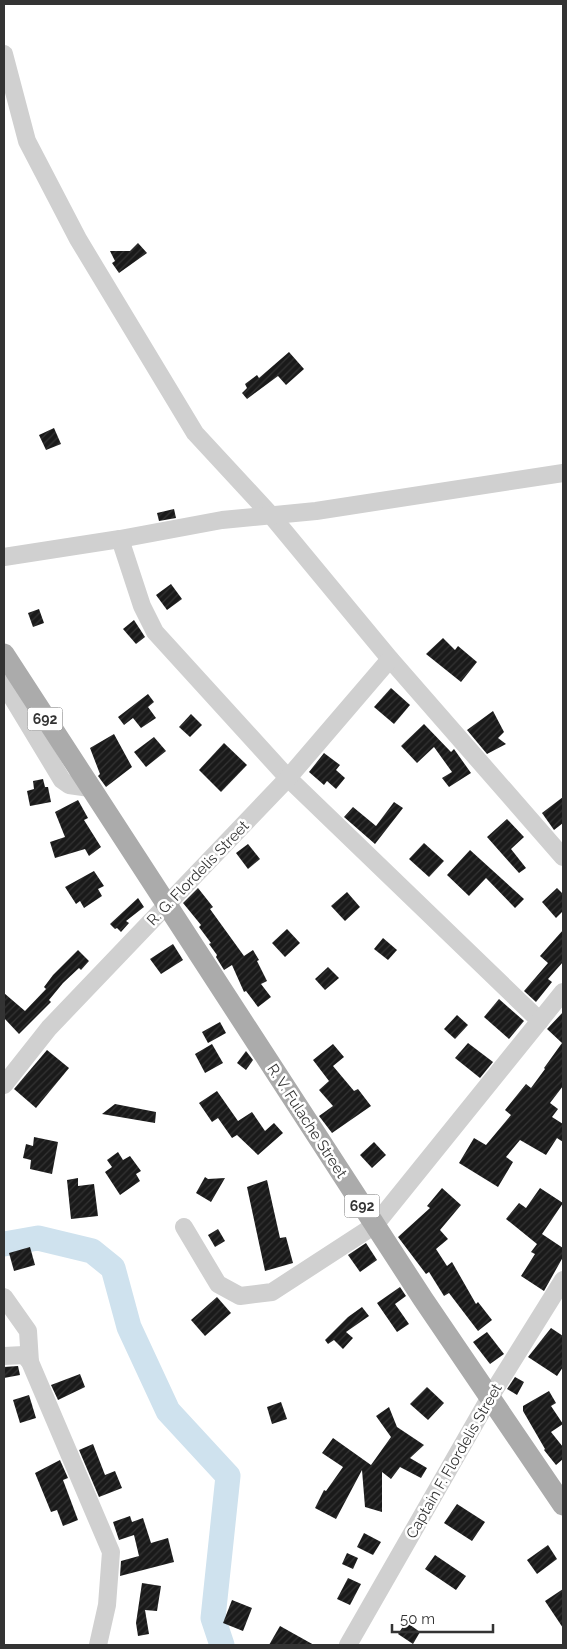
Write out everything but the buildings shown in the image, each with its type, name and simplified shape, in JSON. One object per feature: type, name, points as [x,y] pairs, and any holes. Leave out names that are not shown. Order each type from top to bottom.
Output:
[{"type":"main road","name":"692","points":[[4,654],[89,786]]},
{"type":"main road","name":"R. V. Fulache Street","points":[[89,786],[375,1225],[563,1505]]},
{"type":"street","points":[[4,54],[26,141],[78,239],[195,433],[270,514],[390,659],[563,857]]},
{"type":"street","points":[[4,557],[120,539],[222,520],[316,511],[563,473]]},
{"type":"street","points":[[120,539],[142,606],[155,632],[288,778],[540,1020]]},
{"type":"street","name":"R. G. Flordelis Street","points":[[4,1085],[49,1028],[288,778],[390,659]]},
{"type":"street","points":[[4,684],[62,780],[69,785],[89,786]]},
{"type":"street","points":[[184,1227],[218,1284],[240,1296],[272,1292],[375,1225],[563,992]]},
{"type":"street","name":"Captain F. Flordelis Street","points":[[348,1645],[490,1397],[563,1280]]},
{"type":"street","points":[[4,1297],[28,1330],[30,1362]]},
{"type":"street","points":[[4,1356],[24,1355],[30,1362],[111,1552],[107,1605],[98,1645]]},
{"type":"waterway","points":[[4,1244],[38,1238],[92,1251],[113,1268],[129,1327],[168,1411],[228,1476],[213,1618],[222,1645]]}]
